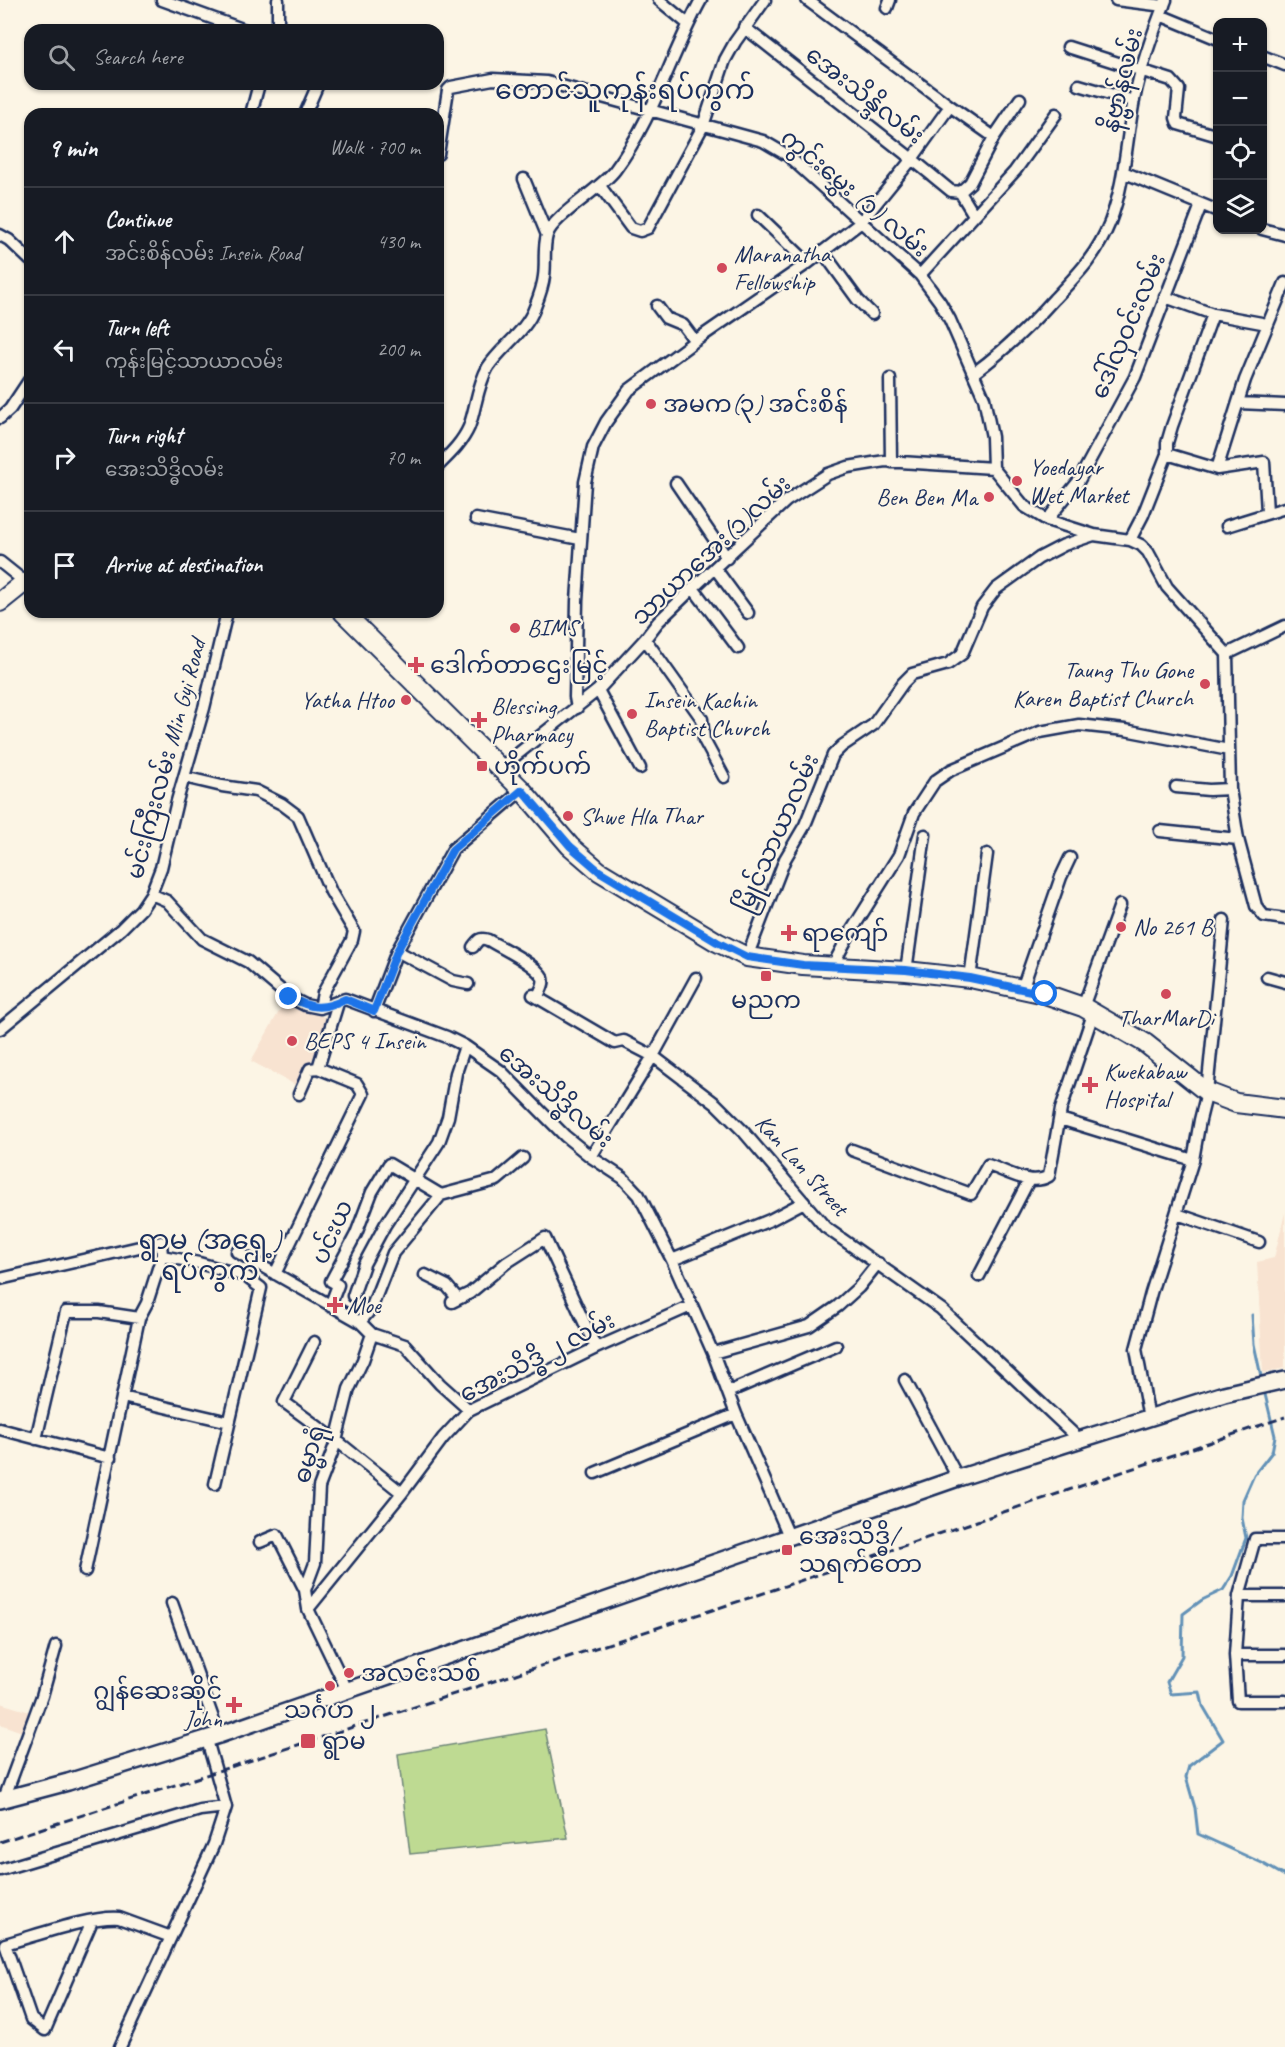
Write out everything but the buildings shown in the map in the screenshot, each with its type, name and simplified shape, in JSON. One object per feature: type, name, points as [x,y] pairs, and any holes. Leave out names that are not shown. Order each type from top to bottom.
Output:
[{"type":"main road","points":[[0,602],[24,585]]},
{"type":"main road","points":[[349,618],[522,790],[570,846],[599,871],[717,942],[747,957],[803,965],[906,970],[970,978],[1045,994],[1088,1010],[1145,1043],[1207,1092],[1236,1103],[1285,1109]]},
{"type":"main road","points":[[2,1799],[68,1782],[213,1738],[958,1478],[1224,1394],[1273,1383]]},
{"type":"street","points":[[162,0],[228,24]]},
{"type":"street","points":[[277,24],[278,0]]},
{"type":"street","points":[[659,0],[688,24]]},
{"type":"street","points":[[547,235],[557,221],[600,186],[615,170],[652,111],[700,0]]},
{"type":"street","points":[[600,186],[631,228],[640,231],[648,228],[703,126],[726,60],[744,27],[765,0]]},
{"type":"street","points":[[807,0],[994,137]]},
{"type":"street","points":[[1116,0],[1164,7],[1213,36]]},
{"type":"street","name":"နိဗ္ဗာန်လမ်း","points":[[974,373],[1002,353],[1085,266],[1096,251],[1111,220],[1123,172],[1141,71],[1164,7]]},
{"type":"street","name":"အေးသိန္ဒိလမ်း","points":[[744,27],[951,191],[960,192]]},
{"type":"street","points":[[1068,47],[1171,80],[1179,89],[1176,118],[1178,124],[1213,134]]},
{"type":"street","points":[[1267,58],[1285,65]]},
{"type":"street","name":"ကွင်းမွှေး (၁) လမ်း","points":[[444,115],[448,90],[458,84],[493,79],[547,82],[763,141],[787,155],[920,275],[940,302],[984,398],[992,437],[993,468]]},
{"type":"street","points":[[1079,85],[1134,101]]},
{"type":"street","points":[[252,108],[257,90]]},
{"type":"street","points":[[308,108],[315,90]]},
{"type":"street","points":[[974,215],[960,192],[970,183],[994,137],[1020,99]]},
{"type":"street","points":[[577,708],[575,697],[576,625],[585,482],[593,447],[606,422],[629,390],[808,263],[860,223],[912,159],[950,106]]},
{"type":"street","points":[[920,275],[1015,171],[1056,114]]},
{"type":"street","points":[[1123,172],[1213,209]]},
{"type":"street","points":[[444,460],[457,446],[468,428],[481,382],[489,366],[518,334],[535,309],[544,277],[547,235],[524,179]]},
{"type":"street","name":"ဒေါ်လှဝင်းလမ်း","points":[[1047,520],[1078,482],[1130,386],[1201,205]]},
{"type":"street","points":[[758,215],[808,263]]},
{"type":"street","points":[[1267,230],[1285,235]]},
{"type":"street","points":[[0,235],[24,254]]},
{"type":"street","points":[[823,252],[858,300],[872,314]]},
{"type":"street","points":[[1217,469],[1238,403],[1267,324],[1285,283]]},
{"type":"street","points":[[1166,297],[1213,314],[1267,324]]},
{"type":"street","points":[[657,306],[666,318],[683,325],[695,341]]},
{"type":"street","points":[[1130,540],[1143,515],[1167,454],[1167,443],[1172,426],[1213,314]]},
{"type":"street","points":[[890,379],[891,462]]},
{"type":"street","points":[[0,418],[10,410],[24,388]]},
{"type":"street","points":[[1238,403],[1285,405]]},
{"type":"street","points":[[1167,454],[1217,469],[1264,462],[1267,512]]},
{"type":"street","name":"သာယာအေး(၁)လမ်း","points":[[500,768],[598,690],[658,622],[786,501],[828,474],[860,464],[891,462],[993,468]]},
{"type":"street","points":[[993,468],[1024,506],[1047,520],[1094,535],[1130,540],[1148,552],[1167,587],[1227,654],[1230,789],[1238,839],[1256,906],[1264,916],[1285,919]]},
{"type":"street","points":[[676,483],[727,558]]},
{"type":"street","points":[[1227,526],[1285,508]]},
{"type":"street","points":[[476,519],[580,539]]},
{"type":"street","name":"မြိုင်သာယာလမ်း","points":[[747,957],[785,859],[805,825],[832,755],[873,725],[912,674],[948,664],[962,654],[982,607],[996,589],[1039,558],[1064,545],[1094,535]]},
{"type":"street","points":[[0,562],[24,579]]},
{"type":"street","points":[[715,568],[748,613]]},
{"type":"street","points":[[693,588],[738,648]]},
{"type":"street","name":"မင်းကြီးလမ်း Min Gyi Road","points":[[0,1029],[121,929],[141,909],[151,894],[161,868],[226,618]]},
{"type":"street","points":[[1227,654],[1285,626]]},
{"type":"street","points":[[645,639],[702,719],[704,740],[724,777]]},
{"type":"street","points":[[598,690],[640,768]]},
{"type":"street","points":[[833,965],[898,855],[914,813],[935,781],[951,770],[1040,732],[1079,725],[1125,730],[1229,750]]},
{"type":"street","points":[[151,894],[166,901],[202,939],[248,962],[289,997],[305,1005],[320,1008],[323,993],[352,940],[354,931],[331,892],[298,816],[282,804],[256,791],[184,777]]},
{"type":"street","points":[[1176,787],[1230,789]]},
{"type":"street","points":[[374,1011],[397,951],[453,849],[522,790]]},
{"type":"street","points":[[1160,831],[1238,839]]},
{"type":"street","points":[[906,970],[925,835]]},
{"type":"street","points":[[970,978],[987,854]]},
{"type":"street","points":[[1022,989],[1061,877],[1070,858]]},
{"type":"street","points":[[852,1150],[971,1194],[988,1165],[1029,1180],[1041,1181],[1049,1176],[1061,1109],[1120,905]]},
{"type":"street","points":[[1149,1418],[1136,1349],[1151,1293],[1193,1160],[1207,1092],[1224,920]]},
{"type":"street","name":"Kan Lan Street","points":[[473,947],[478,939],[483,938],[531,966],[543,978],[543,984],[535,995],[615,1043],[624,1041],[653,1056],[716,1104],[825,1227],[941,1309],[1080,1440]]},
{"type":"street","points":[[397,951],[453,981],[468,984]]},
{"type":"street","points":[[1267,977],[1285,982]]},
{"type":"street","points":[[591,1157],[653,1056],[696,978]]},
{"type":"street","name":"အေးသိဒ္ဓိလမ်း","points":[[320,1008],[345,999],[447,1037],[465,1046],[501,1071],[565,1136],[623,1178],[639,1195],[672,1260],[789,1536]]},
{"type":"street","points":[[318,1068],[338,1003]]},
{"type":"street","points":[[352,1296],[364,1263],[385,1225],[439,1142],[448,1117],[456,1073],[465,1046]]},
{"type":"street","points":[[275,1274],[363,1094],[357,1084],[318,1068],[310,1069],[299,1094]]},
{"type":"street","points":[[1060,1119],[1193,1160]]},
{"type":"street","points":[[360,1322],[371,1309],[393,1253],[441,1195],[497,1180],[523,1158]]},
{"type":"street","name":"ပင်းယ","points":[[330,1306],[338,1285],[331,1281],[356,1234],[372,1192],[389,1164],[414,1179]]},
{"type":"street","points":[[414,1179],[441,1195]]},
{"type":"street","points":[[980,1276],[1029,1180]]},
{"type":"street","points":[[672,1260],[770,1220],[804,1202]]},
{"type":"street","points":[[1177,1215],[1258,1242]]},
{"type":"street","points":[[425,1275],[447,1286],[455,1300],[470,1293],[506,1263],[545,1238],[596,1348]]},
{"type":"street","points":[[0,1280],[160,1242],[162,1256],[147,1303],[139,1318],[85,1571]]},
{"type":"street","points":[[237,1252],[360,1322],[372,1334],[405,1345],[440,1384],[469,1410]]},
{"type":"street","points":[[162,1256],[199,1263],[245,1276],[261,1288],[215,1484]]},
{"type":"street","points":[[712,1353],[809,1326],[838,1306],[859,1287],[878,1263]]},
{"type":"street","name":"အေးသိဒ္ဓိ ၂ လမ်း","points":[[308,1609],[402,1493],[443,1438],[469,1410],[596,1348],[691,1306]]},
{"type":"street","points":[[36,1438],[66,1312],[99,1312],[139,1318]]},
{"type":"street","name":"ဓမ္မာရုံ","points":[[305,1590],[315,1563],[319,1487],[336,1440],[349,1389],[372,1334]]},
{"type":"street","points":[[314,1342],[284,1402],[402,1493]]},
{"type":"street","points":[[728,1392],[836,1346]]},
{"type":"street","points":[[904,1380],[958,1478]]},
{"type":"street","points":[[122,1397],[229,1422]]},
{"type":"street","points":[[596,1473],[736,1414]]},
{"type":"street","points":[[0,1429],[110,1458]]},
{"type":"street","points":[[261,1542],[277,1535],[305,1590],[308,1609],[347,1690]]},
{"type":"street","points":[[1285,1539],[1255,1539],[1239,1596],[1235,1655],[1238,1701],[1285,1701]]},
{"type":"street","points":[[1239,1596],[1285,1596]]},
{"type":"street","points":[[120,2047],[214,1844],[226,1807],[213,1738],[172,1603]]},
{"type":"street","points":[[2,1799],[42,1696],[56,1646]]},
{"type":"street","points":[[1235,1655],[1285,1655]]},
{"type":"street","points":[[0,1870],[200,1810],[226,1807]]},
{"type":"street","points":[[92,1921],[45,2030],[31,2019],[5,1944],[92,1921],[118,1918],[171,1936]]},
{"type":"shaded area","name":"BEPS 4 Insein","points":[[285,1001],[331,1020],[299,1087],[251,1061]]},
{"type":"shaded area","points":[[1285,1213],[1285,1368],[1263,1373],[1257,1262],[1274,1258]]},
{"type":"shaded area","points":[[0,1703],[30,1712],[22,1732],[0,1724]]},
{"type":"green space","points":[[545,1729],[568,1838],[410,1854],[398,1754]]},
{"type":"waterway","points":[[1252,1315],[1254,1344],[1262,1381]]},
{"type":"waterway","points":[[1264,1390],[1275,1436],[1272,1452],[1254,1475],[1243,1500],[1242,1518],[1246,1538],[1232,1576],[1223,1590],[1202,1600],[1183,1614],[1182,1656],[1167,1682],[1171,1694],[1200,1692],[1203,1706],[1223,1740],[1189,1766],[1186,1777],[1195,1808],[1198,1834],[1285,1876]]},
{"type":"railway","points":[[0,1842],[752,1597],[1285,1417]]},
{"type":"place","name":"Maranatha Fellowship","points":[[722,268]]},
{"type":"place","name":"အမက(၃) အင်းစိန်","points":[[651,404]]},
{"type":"place","name":"Yoedayar Wet Market","points":[[1017,481]]},
{"type":"place","name":"Ben Ben Ma","points":[[989,497]]},
{"type":"place","name":"BIMS","points":[[515,628]]},
{"type":"place","name":"ဒေါက်တာဌေးမြင့်","points":[[416,665]]},
{"type":"place","name":"Taung Thu Gone Karen Baptist Church","points":[[1205,684]]},
{"type":"place","name":"Yatha Htoo","points":[[406,700]]},
{"type":"place","name":"Insein Kachin Baptist Church","points":[[632,714]]},
{"type":"place","name":"Blessing Pharmacy","points":[[479,720]]},
{"type":"place","name":"ဟိုက်ပက်","points":[[482,766]]},
{"type":"place","name":"Shwe Hla Thar","points":[[568,816]]},
{"type":"place","name":"No 261 B","points":[[1121,927]]},
{"type":"place","name":"ရာကျော်","points":[[789,933]]},
{"type":"place","name":"မညက","points":[[766,976]]},
{"type":"place","name":"TharMarDi","points":[[1166,994]]},
{"type":"place","name":"BEPS 4 Insein","points":[[292,1041]]},
{"type":"place","name":"Kwekabaw Hospital","points":[[1090,1085]]},
{"type":"place","name":"Moe","points":[[335,1305]]},
{"type":"place","name":"အေးသိဒ္ဓိ/ သရက်တော","points":[[787,1550]]},
{"type":"place","name":"အလင်းသစ်","points":[[349,1673]]},
{"type":"place","name":"သင်္ဂဟ ၂","points":[[330,1686]]},
{"type":"place","name":"ဂျွန်ဆေးဆိုင် John","points":[[234,1705]]},
{"type":"place","name":"ရွာမ","points":[[308,1741]]},
{"type":"district","name":"တောင်သူကုန်းရပ်ကွက်","points":[[625,90]]},
{"type":"district","name":"ရွာမ (အရှေ့) ရပ်ကွက်","points":[[210,1256]]},
{"type":"route","points":[[289,997],[305,1005],[320,1008],[345,999],[374,1011],[397,951],[453,849],[522,790],[570,846],[599,871],[717,942],[747,957],[803,965],[906,970],[970,978],[1045,994]]}]
